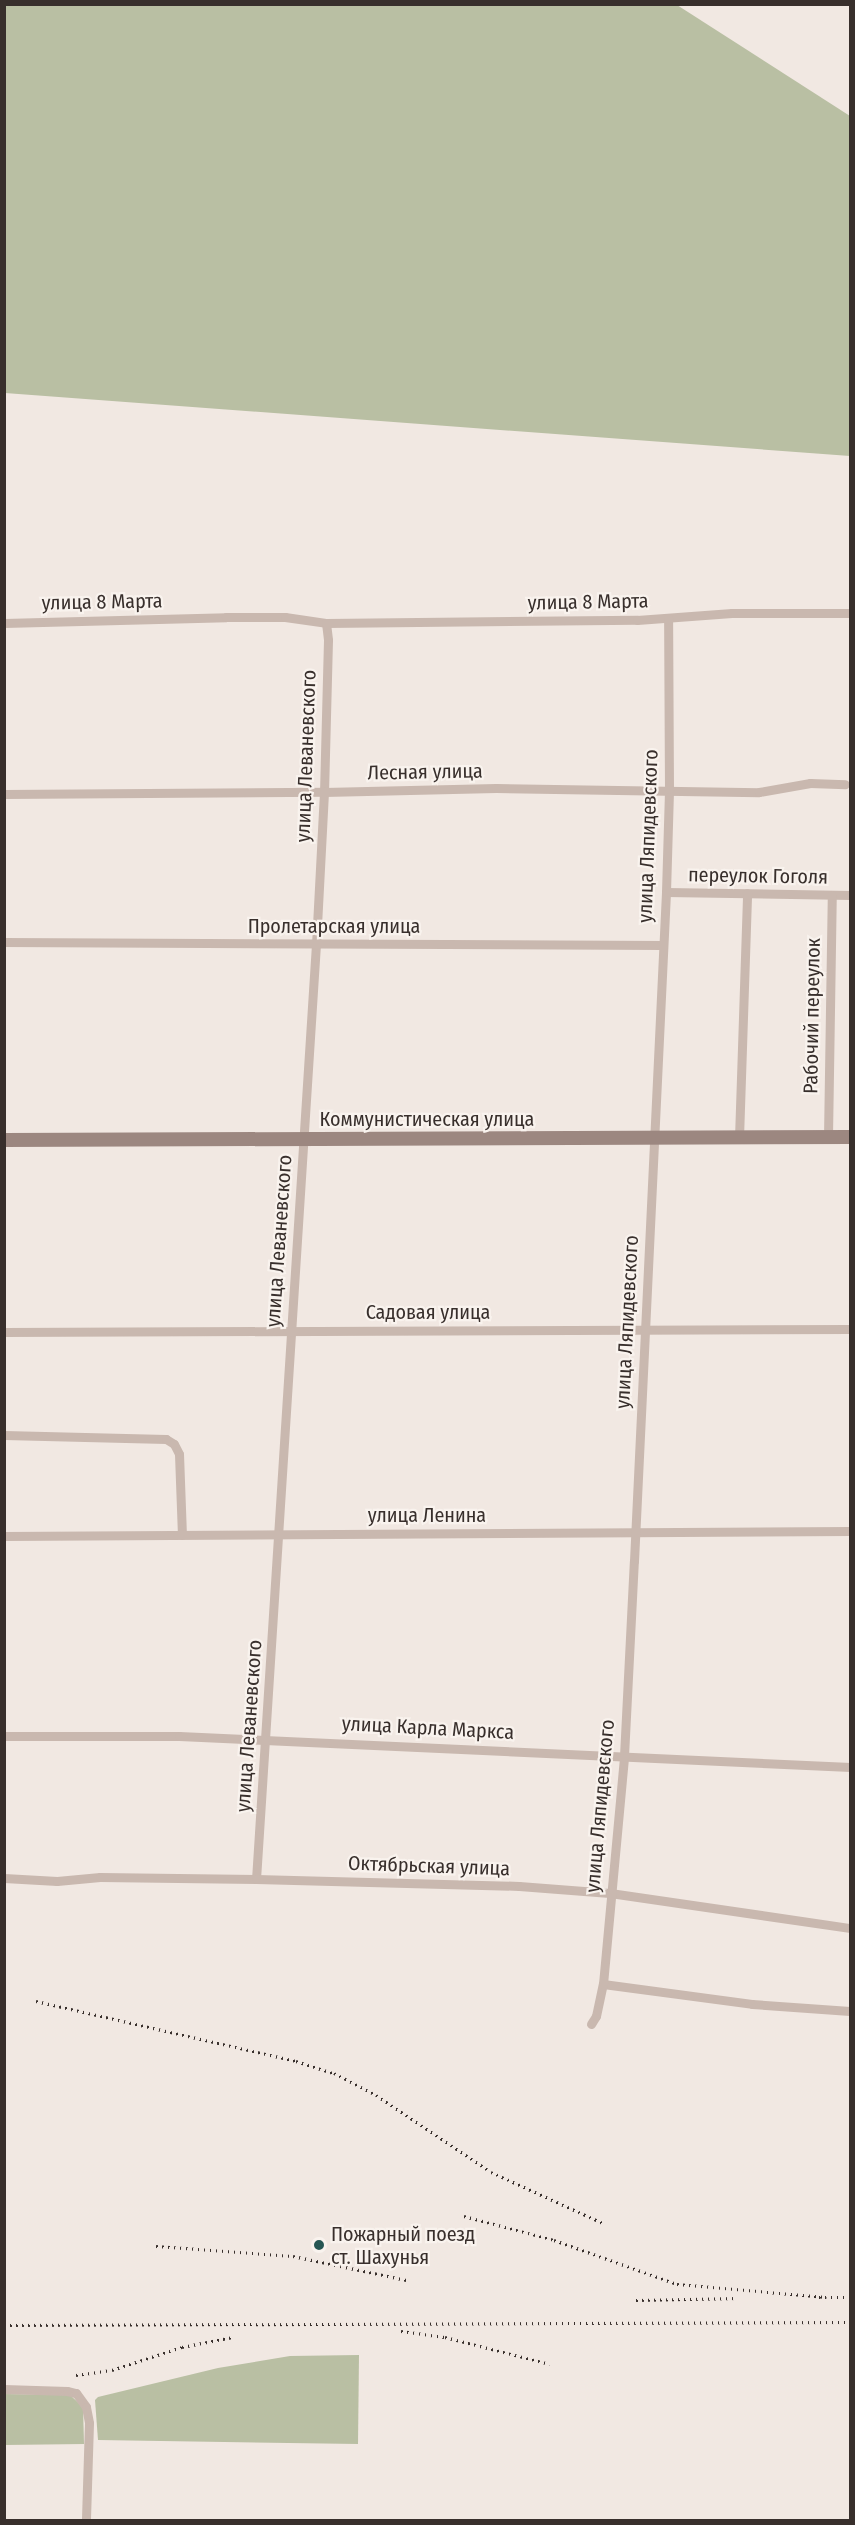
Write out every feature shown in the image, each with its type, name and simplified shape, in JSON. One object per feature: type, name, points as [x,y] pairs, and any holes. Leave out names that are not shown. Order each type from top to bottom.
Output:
[{"type":"street","name":"улица 8 Марта","points":[[4,623],[202,617],[308,619],[326,623],[668,618],[732,613],[850,613]]},
{"type":"street","name":"улица Ляпидевского","points":[[591,2024],[596,2016],[603,1984],[624,1756],[666,892],[669,789],[668,618]]},
{"type":"street","name":"улица Леваневского","points":[[256,1879],[267,1740],[316,944],[324,792],[328,640],[326,623]]},
{"type":"street","name":"Лесная улица","points":[[4,794],[324,792],[496,788],[759,792],[810,783],[844,784]]},
{"type":"street","name":"переулок Гоголя","points":[[666,892],[850,895]]},
{"type":"street","points":[[739,1138],[747,893]]},
{"type":"street","name":"Рабочий переулок","points":[[828,1137],[832,895]]},
{"type":"street","name":"Пролетарская улица","points":[[4,942],[663,945]]},
{"type":"street","name":"Коммунистическая улица","points":[[4,1140],[850,1137]]},
{"type":"street","name":"Садовая улица","points":[[4,1332],[291,1329],[644,1331],[850,1329]]},
{"type":"street","points":[[4,1435],[166,1439],[174,1444],[179,1454],[182,1535]]},
{"type":"street","name":"улица Ленина","points":[[4,1536],[850,1531]]},
{"type":"street","name":"улица Карла Маркса","points":[[4,1736],[179,1736],[850,1767]]},
{"type":"street","name":"Октябрьская улица","points":[[4,1878],[57,1881],[100,1876],[519,1886],[610,1893],[850,1928]]},
{"type":"street","points":[[603,1984],[752,2004],[850,2011]]},
{"type":"street","points":[[4,2389],[57,2389],[75,2393],[86,2407],[89,2423],[87,2520]]},
{"type":"green space","points":[[4,5],[677,5],[850,116],[850,456],[5,393]]},
{"type":"green space","points":[[359,2355],[358,2444],[98,2440],[95,2400],[98,2397],[218,2368],[290,2356]]},
{"type":"green space","points":[[4,2394],[70,2395],[83,2407],[84,2444],[5,2445]]},
{"type":"railway","points":[[36,2001],[296,2061],[334,2073],[376,2095],[491,2172],[605,2224]]},
{"type":"railway","points":[[464,2216],[554,2240],[677,2284],[826,2297]]},
{"type":"railway","points":[[156,2246],[293,2256],[407,2280]]},
{"type":"railway","points":[[819,2297],[850,2297]]},
{"type":"railway","points":[[636,2300],[738,2298]]},
{"type":"railway","points":[[4,2325],[850,2322]]},
{"type":"railway","points":[[401,2331],[445,2337],[550,2364]]},
{"type":"railway","points":[[76,2375],[112,2370],[182,2347],[233,2337]]},
{"type":"place","name":"Пожарный поезд ст. Шахунья","points":[[319,2245]]}]
